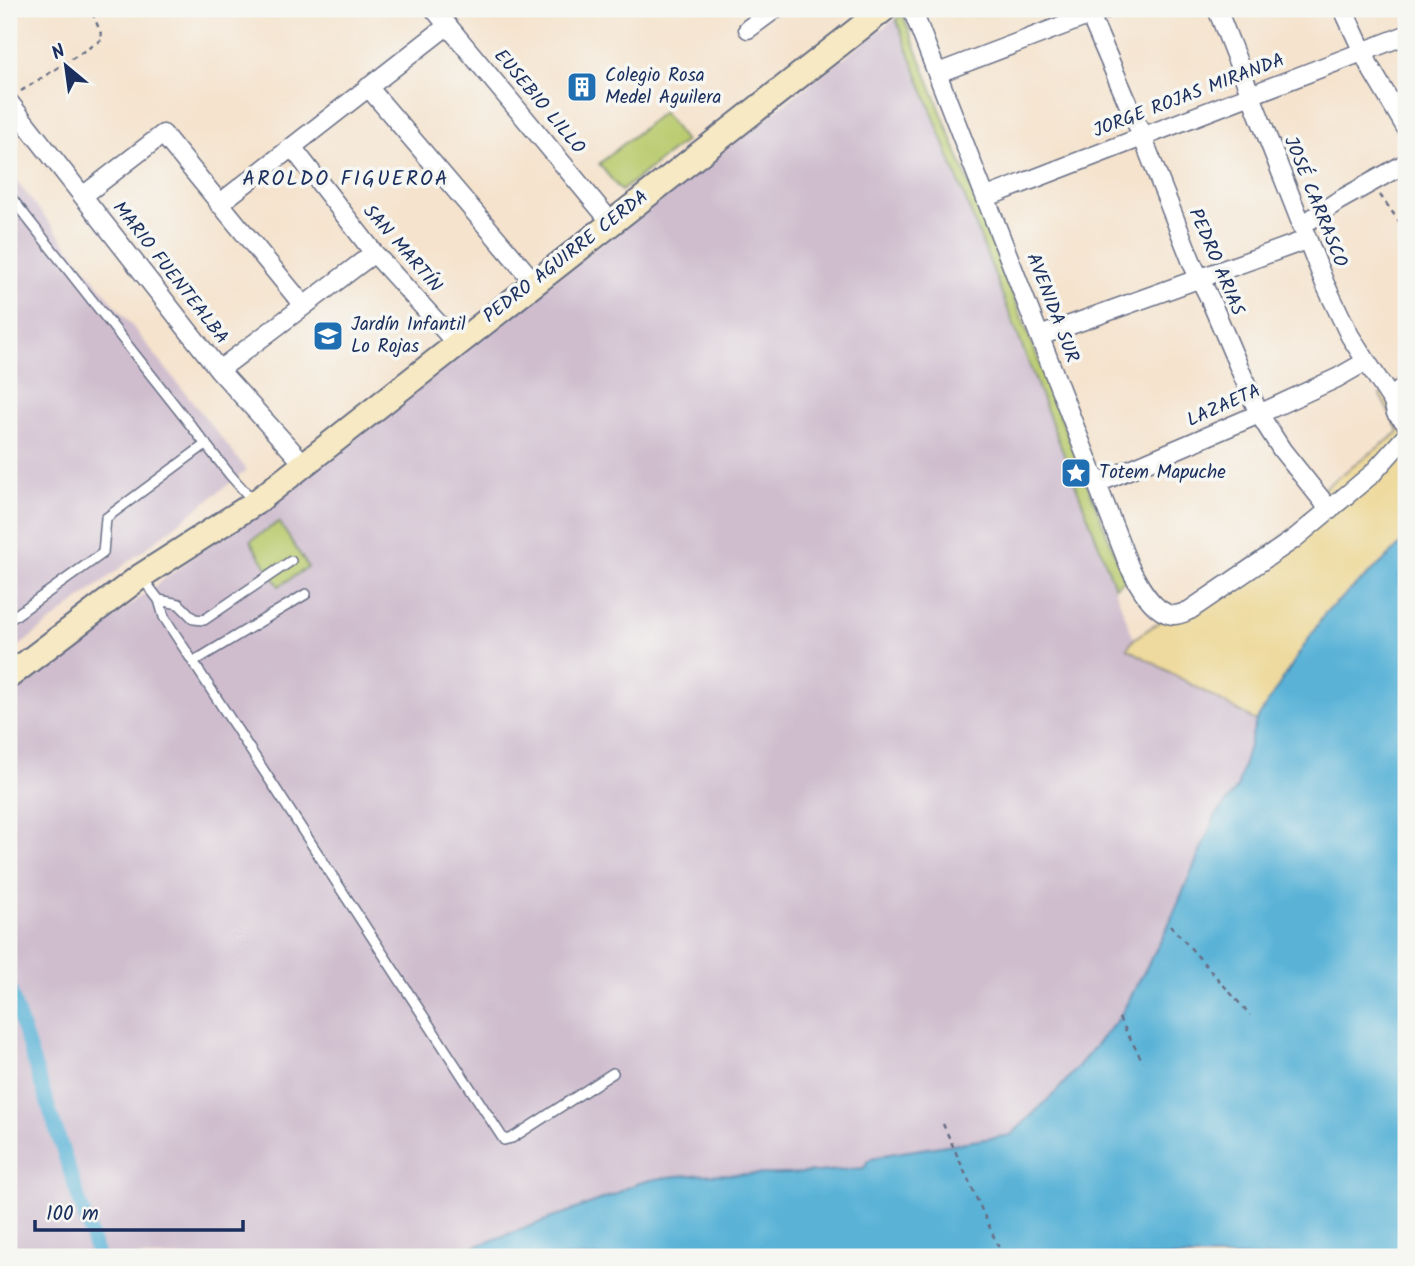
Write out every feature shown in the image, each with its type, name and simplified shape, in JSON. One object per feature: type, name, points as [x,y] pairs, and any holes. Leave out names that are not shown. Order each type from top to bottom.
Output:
[{"type":"street","name":"EUSEBIO LILLO","points":[[434,9],[611,222]]},
{"type":"street","points":[[748,29],[775,9]]},
{"type":"street","name":"PEDRO AGUIRRE CERDA","points":[[9,676],[141,576],[255,503],[884,9]]},
{"type":"street","name":"AVENIDA SUR","points":[[912,9],[1134,576],[1148,596],[1167,613],[1177,615],[1190,610],[1294,540],[1330,510]]},
{"type":"street","name":"JOSÉ CARRASCO","points":[[1217,9],[1333,302],[1365,362],[1393,402],[1396,413],[1406,423]]},
{"type":"street","points":[[1343,9],[1363,52],[1406,128]]},
{"type":"street","points":[[938,73],[1098,12]]},
{"type":"street","name":"PEDRO ARIAS","points":[[1098,12],[1142,136],[1199,278],[1259,414],[1282,450],[1330,510]]},
{"type":"street","points":[[219,204],[447,26]]},
{"type":"street","name":"JORGE ROJAS MIRANDA","points":[[987,197],[1406,35]]},
{"type":"street","points":[[368,88],[534,282]]},
{"type":"street","name":"MARIO FUENTEALBA","points":[[14,97],[84,195],[219,370],[304,464]]},
{"type":"street","points":[[84,195],[163,134],[303,305]]},
{"type":"street","name":"SAN MARTÍN","points":[[292,147],[374,253],[456,343]]},
{"type":"street","points":[[1041,336],[1199,278],[1304,233],[1338,201],[1406,163]]},
{"type":"street","points":[[219,370],[374,253]]},
{"type":"street","name":"LAZAETA","points":[[1098,483],[1259,414],[1336,379],[1365,362]]},
{"type":"street","points":[[1393,402],[1398,392],[1406,386]]},
{"type":"street","points":[[1330,510],[1372,474],[1406,436]]},
{"type":"lane","points":[[9,195],[255,503]]},
{"type":"lane","points":[[9,620],[103,553],[106,518],[206,444]]},
{"type":"lane","points":[[159,600],[179,604],[194,619],[204,620],[291,561]]},
{"type":"lane","points":[[141,576],[159,600],[164,617],[503,1140],[512,1138],[613,1073]]},
{"type":"lane","points":[[193,662],[306,594]]},
{"type":"path","points":[[14,97],[103,39],[91,9]]},
{"type":"path","points":[[1372,183],[1406,231]]},
{"type":"path","points":[[1170,925],[1250,1015]]},
{"type":"path","points":[[1119,1018],[1143,1062]]},
{"type":"path","points":[[943,1124],[1003,1257]]},
{"type":"shaded area","points":[[896,18],[1134,639],[1127,648],[1256,721],[1237,788],[1215,817],[1165,933],[1119,1018],[1059,1089],[1011,1135],[889,1154],[864,1168],[783,1174],[682,1176],[628,1185],[616,1194],[447,1257],[9,1257],[9,698]]},
{"type":"shaded area","points":[[9,172],[247,470],[9,654]]},
{"type":"green space","points":[[903,15],[1125,580],[1115,587],[896,19]]},
{"type":"green space","points":[[663,112],[685,141],[621,191],[599,164]]},
{"type":"green space","points":[[279,522],[308,567],[279,586],[250,541]]},
{"type":"sand","points":[[1406,377],[1406,538],[1326,612],[1256,721],[1127,648],[1134,639],[1267,549],[1318,508],[1325,487],[1399,432],[1380,395]]},
{"type":"water","points":[[1406,538],[1406,1257],[447,1257],[651,1180],[673,1176],[782,1174],[864,1168],[868,1160],[889,1154],[1011,1135],[1059,1089],[1119,1018],[1165,933],[1215,817],[1237,788],[1256,721],[1326,612]]},
{"type":"waterway","points":[[9,987],[98,1257]]},
{"type":"place","name":"Colegio Rosa Medel Aguilera","points":[[582,87]]},
{"type":"place","name":"Jardín Infantil Lo Rojas","points":[[328,336]]},
{"type":"place","name":"Totem Mapuche","points":[[1076,473]]},
{"type":"district","name":"AROLDO FIGUEROA","points":[[346,179]]}]
